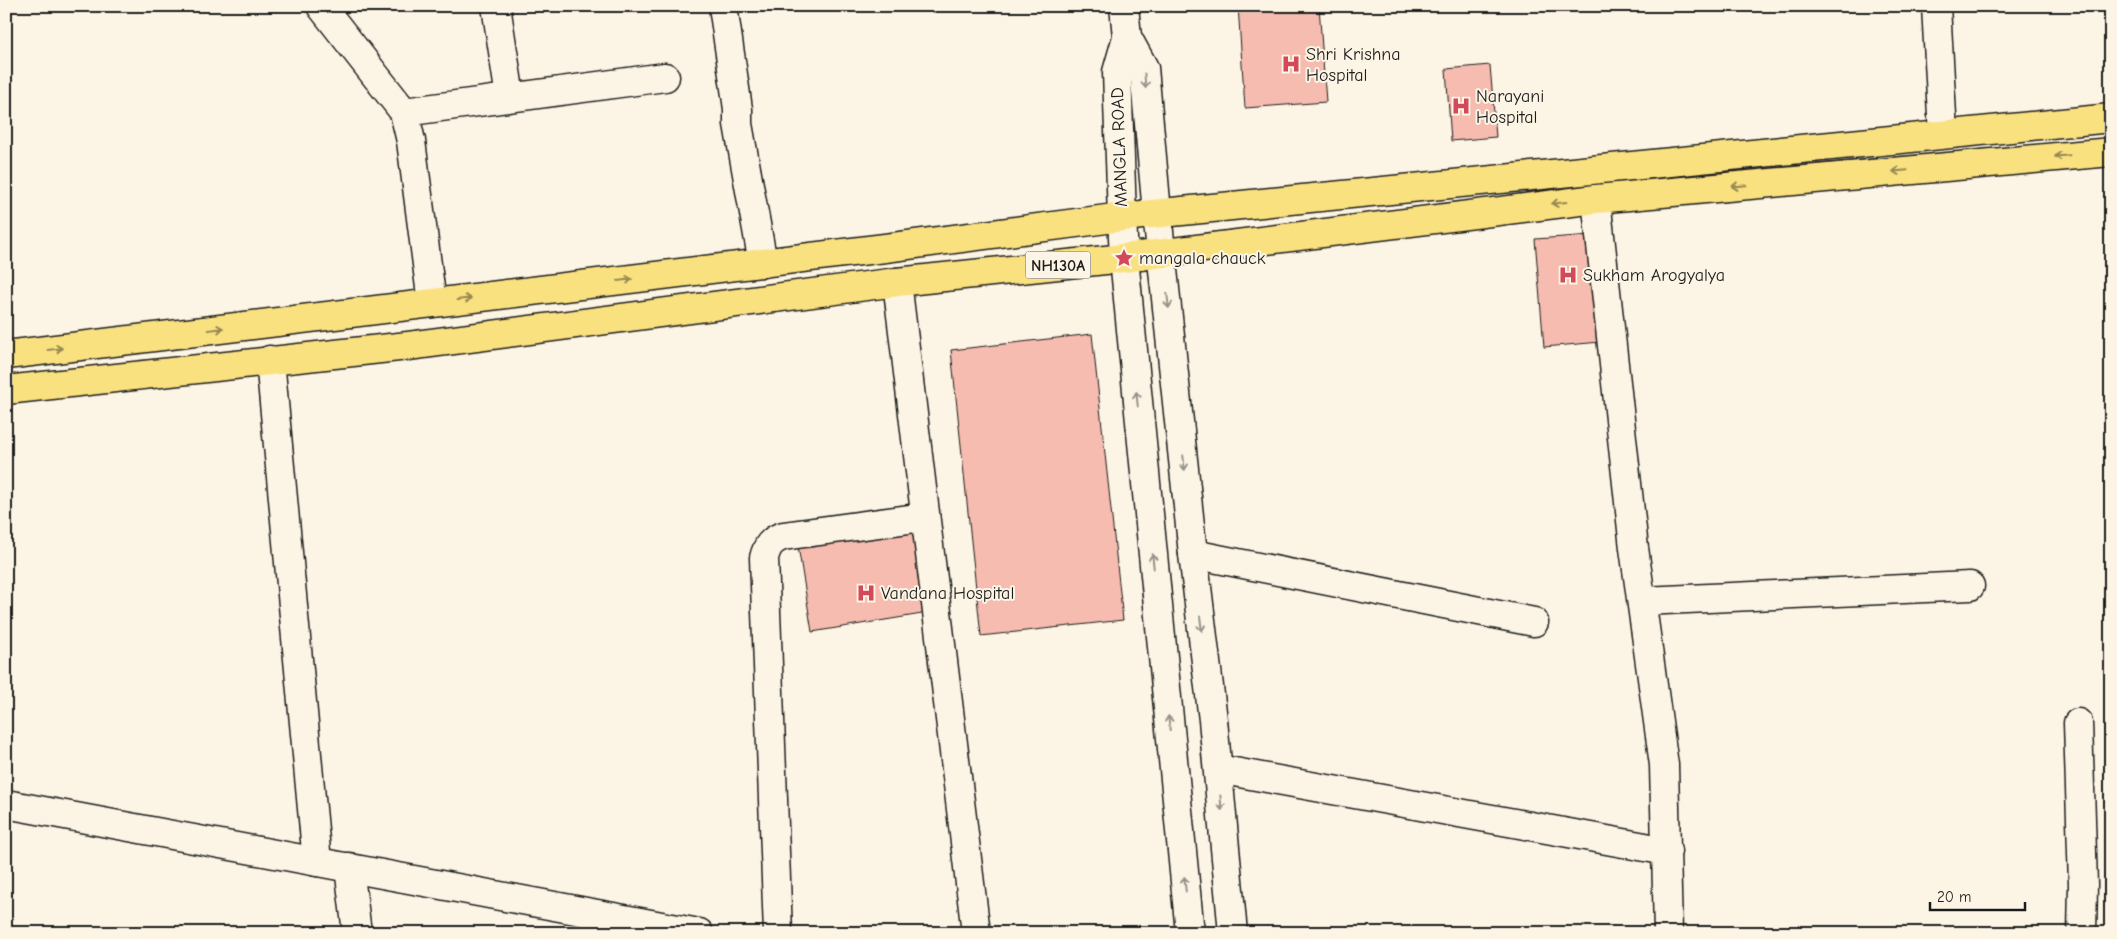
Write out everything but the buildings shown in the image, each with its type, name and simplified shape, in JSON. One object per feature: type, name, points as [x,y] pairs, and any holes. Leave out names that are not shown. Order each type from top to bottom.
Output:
[{"type":"highway","name":"NH130A","points":[[6,355],[1157,213],[2111,118]]},
{"type":"highway","name":"NH130A","points":[[6,390],[408,346],[897,282],[1124,258],[1596,199],[2111,152]]},
{"type":"highway","points":[[402,307],[408,346]]},
{"type":"street","points":[[321,6],[404,112],[411,141],[432,303]]},
{"type":"street","points":[[496,6],[510,97]]},
{"type":"street","points":[[723,6],[738,109],[738,124],[762,263]]},
{"type":"street","name":"MANGLA ROAD","points":[[1124,6],[1127,36],[1117,72],[1124,258],[1190,933]]},
{"type":"street","points":[[1936,6],[1943,134]]},
{"type":"street","name":"MANGLA ROAD","points":[[1127,36],[1144,68],[1157,213],[1163,253],[1193,554],[1218,769],[1233,933]]},
{"type":"street","points":[[404,112],[665,77]]},
{"type":"street","points":[[1596,199],[1633,538],[1664,764],[1668,933]]},
{"type":"street","points":[[897,282],[924,517],[976,933]]},
{"type":"street","points":[[270,360],[317,862]]},
{"type":"street","points":[[778,933],[764,558],[766,550],[775,539],[783,536],[924,517]]},
{"type":"street","points":[[1193,554],[1534,622]]},
{"type":"street","points":[[1643,601],[1970,586]]},
{"type":"street","points":[[2078,723],[2083,876],[2082,933]]},
{"type":"street","points":[[1218,769],[1667,851]]},
{"type":"street","points":[[6,804],[699,933]]},
{"type":"street","points":[[348,867],[357,933]]},
{"type":"place","name":"Shri Krishna Hospital","points":[[1291,64]]},
{"type":"place","name":"Narayani Hospital","points":[[1461,106]]},
{"type":"place","name":"mangala chauck","points":[[1124,258]]},
{"type":"place","name":"Sukham Arogyalya","points":[[1568,275]]},
{"type":"place","name":"Vandana Hospital","points":[[866,593]]}]
